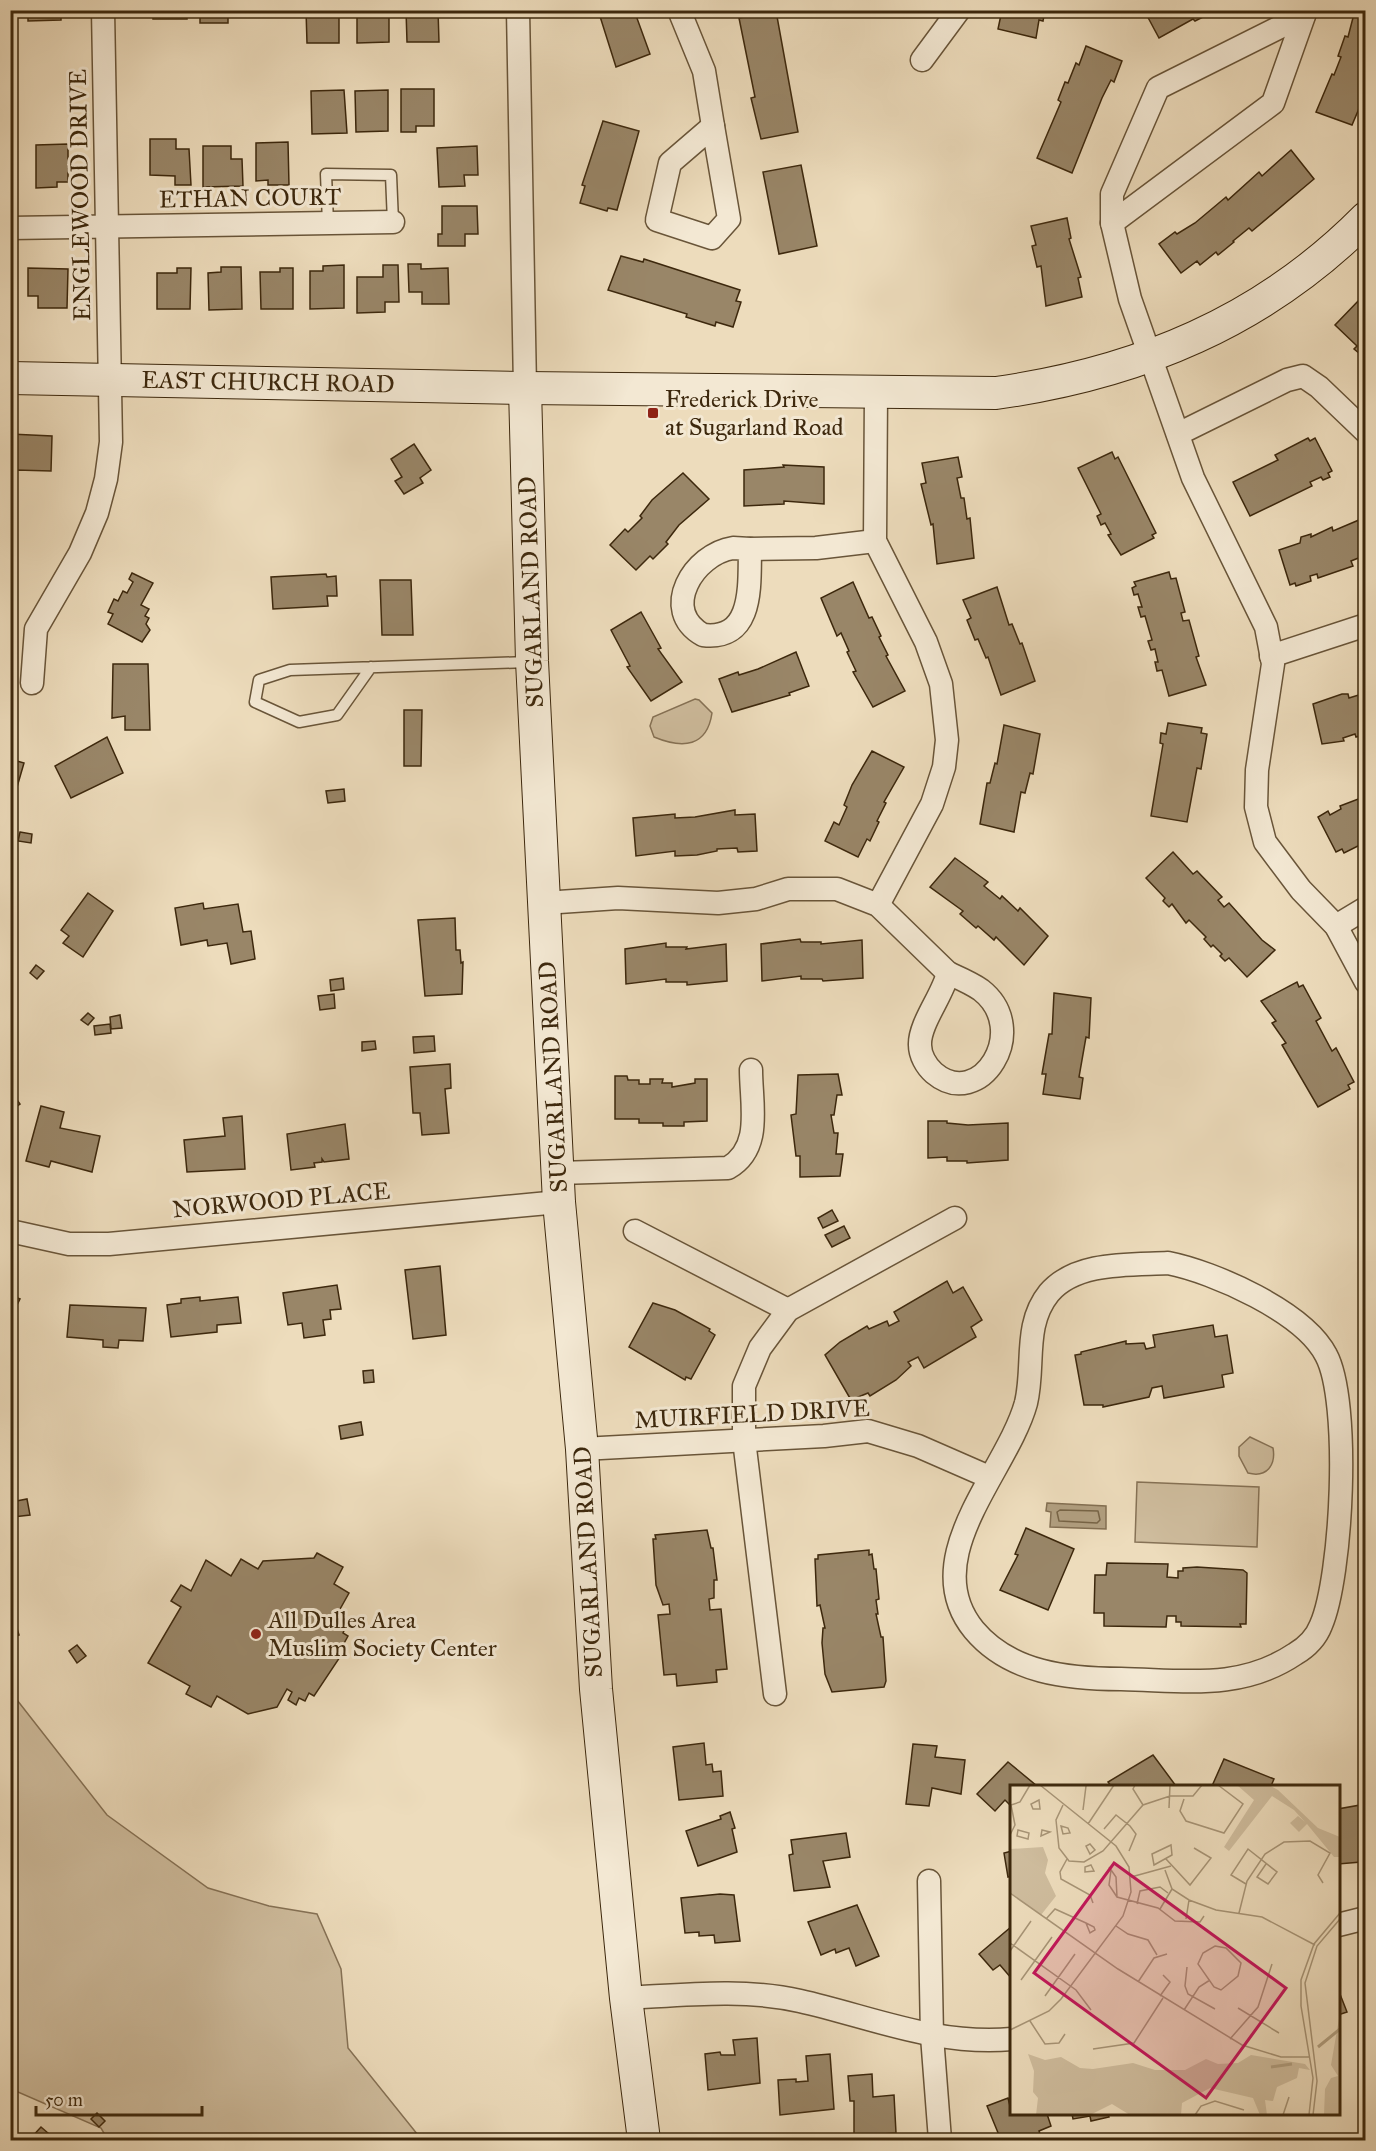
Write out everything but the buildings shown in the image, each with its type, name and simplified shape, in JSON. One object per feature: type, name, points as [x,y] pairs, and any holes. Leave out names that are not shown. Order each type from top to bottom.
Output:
[{"type":"street","name":"ENGLEWOOD DRIVE","points":[[32,683],[36,629],[80,554],[97,513],[106,479],[111,442],[109,228],[103,10]]},
{"type":"street","name":"SUGARLAND ROAD","points":[[518,10],[531,662],[558,1188],[582,1449],[596,1689],[626,1998],[644,2140]]},
{"type":"street","points":[[679,10],[704,71],[729,219],[712,238],[657,220],[670,163],[713,126]]},
{"type":"street","points":[[922,60],[959,10]]},
{"type":"street","points":[[1112,223],[1273,103],[1305,13]]},
{"type":"street","points":[[1305,13],[1158,88],[1112,194],[1112,223],[1130,299],[1192,478],[1266,627],[1273,664],[1257,770],[1256,807],[1265,842],[1301,890],[1336,926],[1365,982]]},
{"type":"street","name":"EAST CHURCH ROAD","points":[[10,378],[525,388],[996,393],[1068,381],[1150,358],[1210,331],[1280,290],[1365,220]]},
{"type":"street","name":"ETHAN COURT","points":[[10,228],[393,222]]},
{"type":"street","points":[[1178,434],[1287,380],[1303,376],[1319,387],[1365,432]]},
{"type":"street","points":[[876,392],[874,541],[926,642],[941,684],[947,740],[944,767],[932,804],[878,905]]},
{"type":"street","points":[[750,549],[816,548],[874,541]]},
{"type":"street","points":[[1271,656],[1365,625]]},
{"type":"street","points":[[544,903],[618,898],[718,903],[756,899],[788,889],[817,887],[861,896],[878,905],[948,973],[981,990],[997,1010],[1002,1023],[1001,1050],[994,1063],[973,1080],[961,1083],[946,1081],[931,1070],[924,1061],[920,1045],[922,1031],[945,987],[948,973]]},
{"type":"street","points":[[1336,926],[1365,908]]},
{"type":"street","name":"NORWOOD PLACE","points":[[10,1231],[69,1244],[109,1244],[728,1168],[747,1152],[752,1138],[751,1070]]},
{"type":"street","points":[[775,1694],[744,1440],[744,1386],[760,1348],[788,1310],[955,1218]]},
{"type":"street","points":[[635,1231],[788,1310]]},
{"type":"street","points":[[1168,1263],[1192,1268],[1234,1285],[1299,1324],[1326,1353],[1332,1370],[1339,1403],[1342,1448],[1335,1572],[1322,1624],[1314,1640],[1273,1667],[1252,1676],[1221,1682],[1100,1679],[1037,1672],[995,1650],[973,1629],[955,1586],[955,1558],[989,1477],[1026,1402],[1031,1335],[1038,1311],[1049,1293],[1063,1280],[1089,1270],[1168,1263]]},
{"type":"street","name":"MUIRFIELD DRIVE","points":[[582,1449],[868,1431],[918,1446],[989,1477]]},
{"type":"street","points":[[929,1881],[932,2036],[940,2140]]},
{"type":"street","points":[[1340,1924],[1365,1918]]},
{"type":"street","points":[[626,1998],[727,1993],[772,1996],[932,2036],[1010,2039]]},
{"type":"lane","points":[[328,223],[326,174],[391,175],[393,222]]},
{"type":"lane","points":[[371,667],[337,715],[299,722],[255,702],[259,680],[290,670],[371,667],[531,662]]},
{"type":"shaded area","points":[[695,699],[712,713],[705,733],[699,739],[684,744],[654,737],[650,726],[653,717]]},
{"type":"shaded area","points":[[1250,1437],[1273,1448],[1273,1460],[1269,1469],[1260,1474],[1248,1473],[1239,1456],[1239,1447]]},
{"type":"shaded area","points":[[1137,1482],[1259,1487],[1257,1547],[1135,1542]]},
{"type":"shaded area","points":[[10,1691],[107,1815],[208,1888],[269,1906],[317,1914],[341,1969],[348,2048],[422,2140],[108,2140],[101,2128],[11,2089]]},
{"type":"water","points":[[1047,1503],[1106,1506],[1106,1529],[1050,1527],[1051,1512],[1046,1511]]},
{"type":"place","name":"Frederick Drive at Sugarland Road","points":[[653,413]]},
{"type":"place","name":"All Dulles Area Muslim Society Center","points":[[256,1634]]}]
